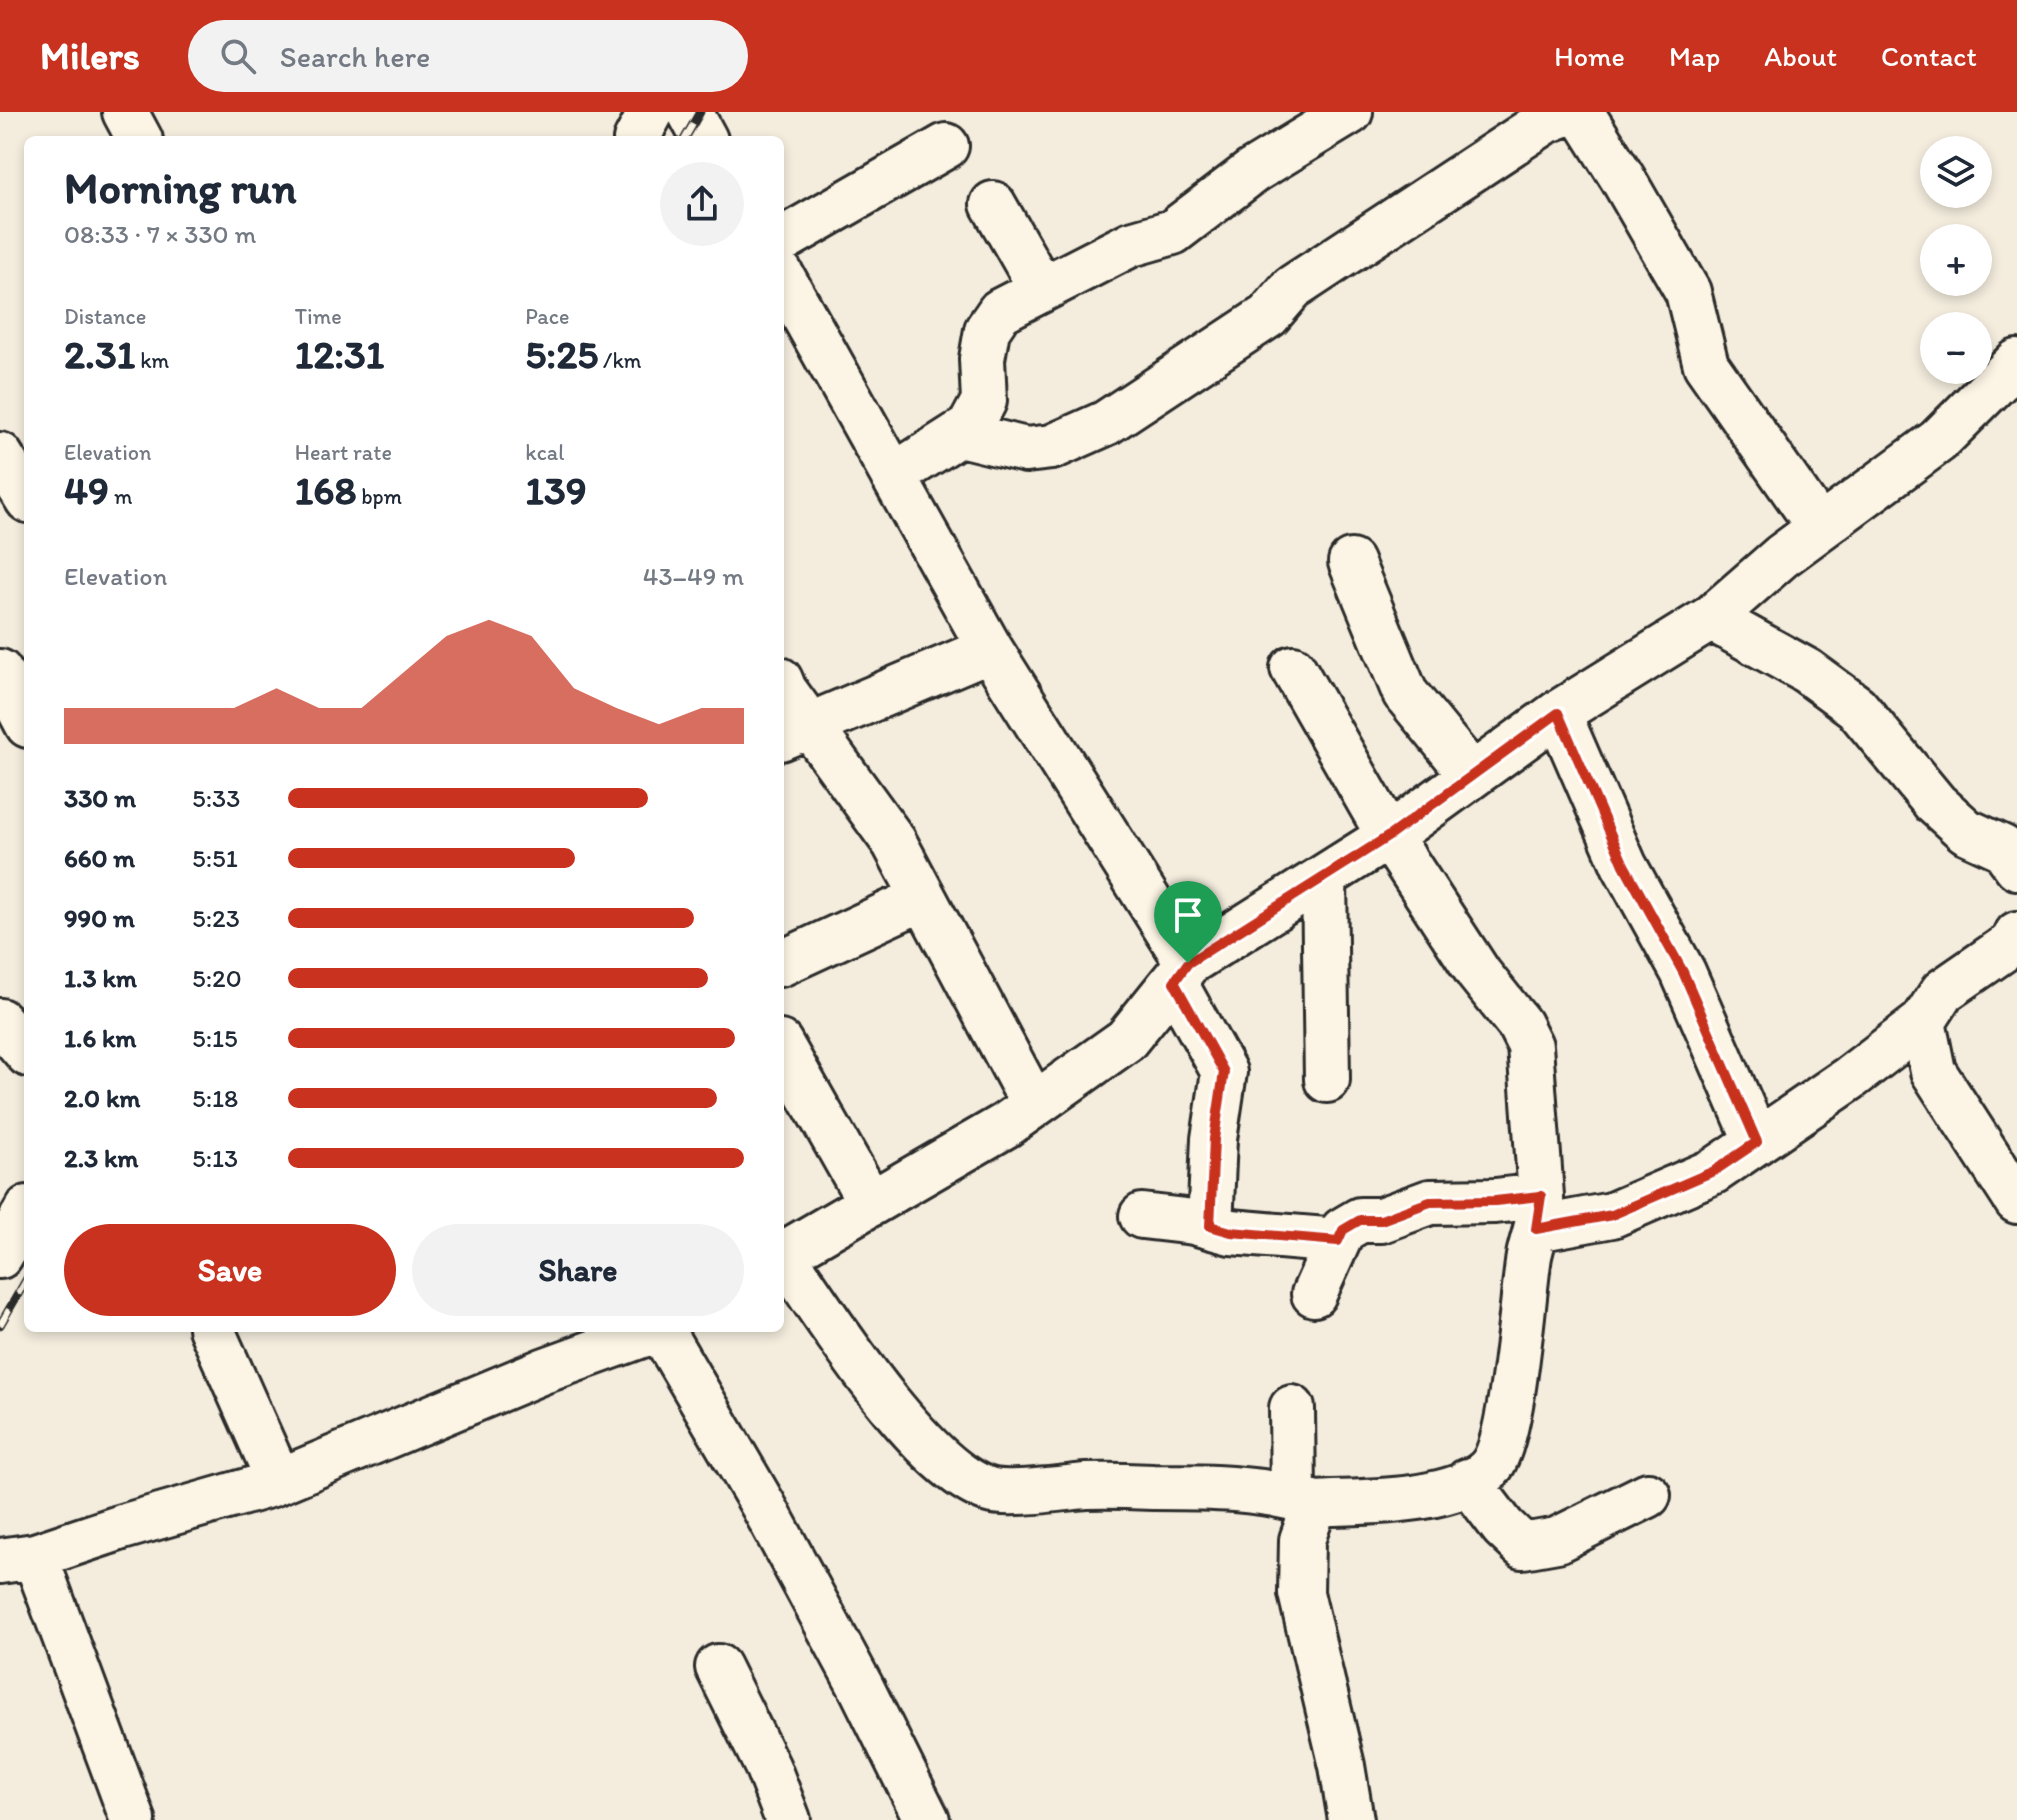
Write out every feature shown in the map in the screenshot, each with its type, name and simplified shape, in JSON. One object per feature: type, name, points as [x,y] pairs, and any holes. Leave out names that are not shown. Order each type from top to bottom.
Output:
[{"type":"street","points":[[125,112],[138,136]]},
{"type":"street","points":[[638,136],[651,112]]},
{"type":"street","points":[[690,112],[703,136]]},
{"type":"street","points":[[893,476],[970,427],[984,401],[982,359],[987,330],[1000,311],[1131,244],[1173,232],[1253,171],[1350,112]]},
{"type":"street","points":[[960,434],[1026,450],[1052,447],[1106,423],[1268,316],[1292,288],[1559,114],[1623,179],[1688,292],[1706,365],[1820,528]]},
{"type":"street","points":[[784,239],[946,146]]},
{"type":"street","points":[[993,204],[1041,288]]},
{"type":"street","points":[[784,280],[990,649],[1181,972],[1224,1072],[1214,1139],[1210,1226]]},
{"type":"street","points":[[784,1253],[1006,1125],[1126,1040],[1181,972],[1389,836],[1558,713],[1711,618],[1782,556],[1938,441],[2017,362]]},
{"type":"street","points":[[0,455],[24,494]]},
{"type":"street","points":[[1351,562],[1405,693],[1472,775]]},
{"type":"street","points":[[1711,618],[1807,671],[1856,707],[1935,803],[1966,831],[2003,848],[2017,867]]},
{"type":"street","points":[[795,732],[990,649]]},
{"type":"street","points":[[784,1259],[859,1366],[918,1435],[953,1470],[990,1490],[1053,1490],[1088,1486],[1214,1487],[1304,1501],[1447,1493],[1488,1470],[1504,1437],[1530,1255],[1539,1213],[1530,1046],[1519,1024],[1479,974],[1389,836],[1293,668]]},
{"type":"street","points":[[0,672],[24,717]]},
{"type":"street","points":[[784,694],[795,732],[894,842],[1034,1105]]},
{"type":"street","points":[[1558,713],[1624,865],[1683,972],[1757,1142]]},
{"type":"street","points":[[1324,878],[1327,1080]]},
{"type":"street","points":[[784,962],[923,898]]},
{"type":"street","points":[[1314,1294],[1343,1230],[1360,1220],[1381,1220],[1430,1202],[1495,1201],[1539,1213],[1612,1215],[1714,1171],[1850,1078],[1923,1022],[1943,991],[2014,942],[2017,934]]},
{"type":"street","points":[[0,1021],[24,1049]]},
{"type":"street","points":[[1923,1022],[1933,1071],[2017,1201]]},
{"type":"street","points":[[784,1050],[870,1202]]},
{"type":"street","points":[[0,1256],[24,1215]]},
{"type":"street","points":[[1142,1216],[1163,1216],[1231,1232],[1338,1241]]},
{"type":"street","points":[[213,1332],[279,1481]]},
{"type":"street","points":[[133,1820],[17,1558],[279,1481],[543,1371],[649,1332]]},
{"type":"street","points":[[662,1332],[763,1505],[862,1689],[927,1820]]},
{"type":"street","points":[[1292,1408],[1304,1501],[1301,1593],[1342,1766],[1351,1820]]},
{"type":"street","points":[[1468,1481],[1503,1527],[1523,1546],[1557,1540],[1648,1495]]},
{"type":"street","points":[[718,1667],[768,1768],[788,1820]]},
{"type":"railway","points":[[686,136],[700,112]]},
{"type":"railway","points":[[0,1325],[24,1284]]},
{"type":"route","points":[[1558,713],[1624,865],[1683,972],[1757,1142],[1714,1171],[1612,1215],[1536,1229],[1541,1196],[1495,1201],[1430,1202],[1381,1220],[1360,1220],[1343,1230],[1338,1241],[1231,1232],[1210,1226],[1214,1139],[1224,1072],[1174,982],[1188,963],[1389,836],[1558,713]]}]
